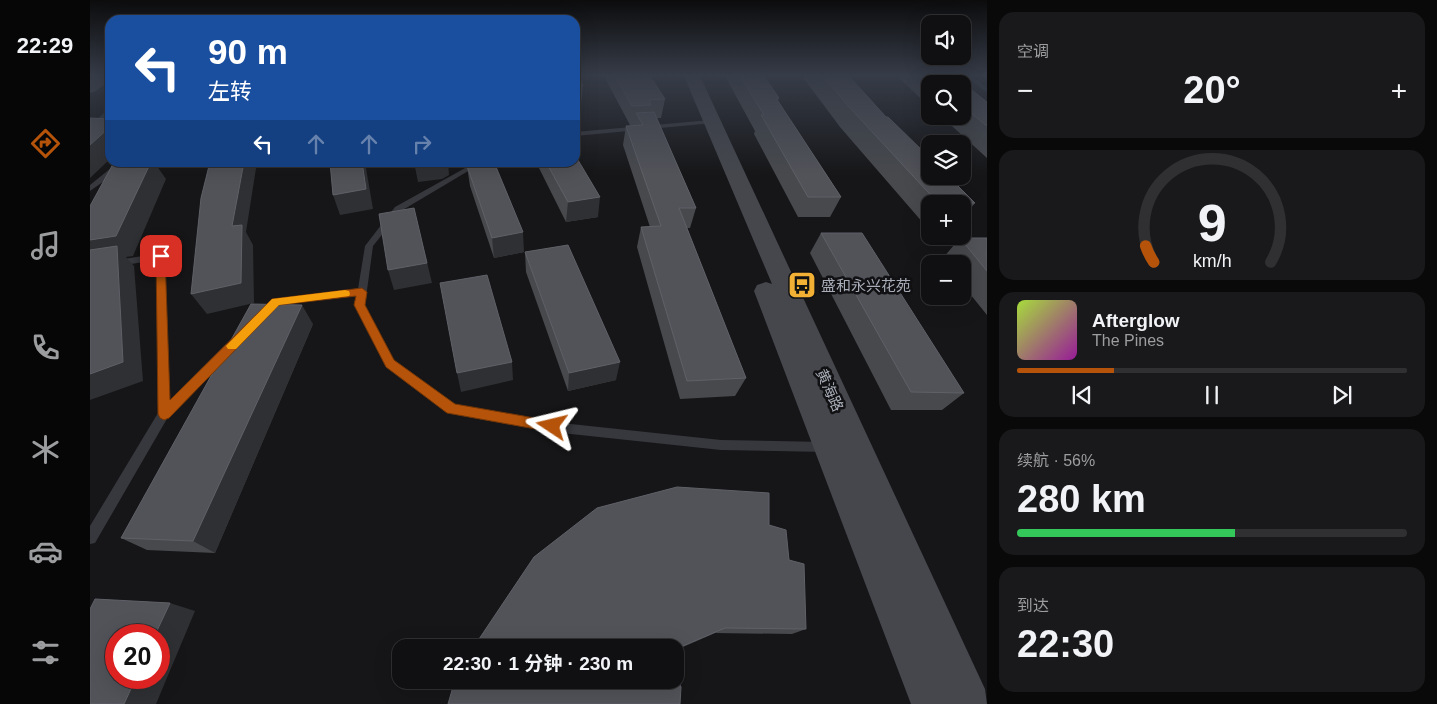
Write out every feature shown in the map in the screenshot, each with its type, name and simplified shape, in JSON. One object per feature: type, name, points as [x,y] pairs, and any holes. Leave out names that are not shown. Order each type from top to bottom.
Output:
[{"type":"main road","name":"黄海路","points":[[698,109],[844,448],[970,704]]},
{"type":"main road","name":"黄海路","points":[[701,109],[705,122]]},
{"type":"main road","name":"黄海路","points":[[844,448],[933,704]]},
{"type":"lane","points":[[580,134],[705,122]]},
{"type":"lane","points":[[90,189],[120,167]]},
{"type":"lane","points":[[471,167],[398,209],[369,246],[360,305],[390,364],[452,409],[552,426],[722,445],[844,448]]},
{"type":"lane","points":[[108,265],[161,256],[164,414]]},
{"type":"lane","points":[[255,323],[276,302],[362,292]]},
{"type":"lane","points":[[90,538],[164,414],[241,337]]},
{"type":"building","points":[[760,109],[783,109],[841,197],[808,197],[761,115],[764,115]]},
{"type":"building","points":[[851,109],[879,109],[921,149],[921,185]]},
{"type":"building","points":[[971,109],[987,109],[987,126],[971,113]]},
{"type":"building","points":[[654,112],[696,208],[679,208],[746,378],[687,381],[641,227],[661,226],[626,126],[643,125],[636,113]]},
{"type":"building","points":[[90,118],[105,119],[105,132],[90,145]]},
{"type":"building","points":[[580,163],[600,197],[568,202],[549,167],[580,167]]},
{"type":"building","points":[[111,167],[149,167],[116,236],[90,240],[90,206]]},
{"type":"building","points":[[209,167],[243,167],[232,226],[242,225],[241,283],[191,294],[201,198]]},
{"type":"building","points":[[330,167],[363,167],[366,189],[333,195]]},
{"type":"building","points":[[467,167],[496,167],[523,232],[492,238]]},
{"type":"building","points":[[921,185],[957,185],[967,195],[931,195]]},
{"type":"building","points":[[414,208],[427,263],[388,270],[379,214]]},
{"type":"building","points":[[821,233],[862,233],[964,393],[911,392]]},
{"type":"building","points":[[971,238],[987,238],[987,271],[966,245],[971,245]]},
{"type":"building","points":[[568,245],[620,362],[569,373],[525,252]]},
{"type":"building","points":[[117,246],[123,362],[90,374],[90,250]]},
{"type":"building","points":[[487,275],[512,362],[457,373],[440,283]]},
{"type":"building","points":[[251,304],[302,305],[193,541],[121,538]]},
{"type":"building","points":[[677,487],[769,493],[769,525],[786,530],[789,560],[804,564],[806,629],[725,628],[684,646],[684,639],[479,639],[534,557],[597,508]]},
{"type":"building","points":[[95,599],[170,603],[160,624],[105,624],[105,689],[131,689],[124,704],[90,704],[90,609]]},
{"type":"building","points":[[452,689],[681,689],[680,704],[448,704]]},
{"type":"waterway","points":[[90,132],[105,119]]},
{"type":"slow traffic","points":[[232,346],[276,302],[345,294]]},
{"type":"place","name":"盛和永兴花苑","points":[[802,285]]},
{"type":"route","points":[[161,256],[164,414],[276,302],[362,292],[360,305],[390,364],[452,409],[552,426]]}]
